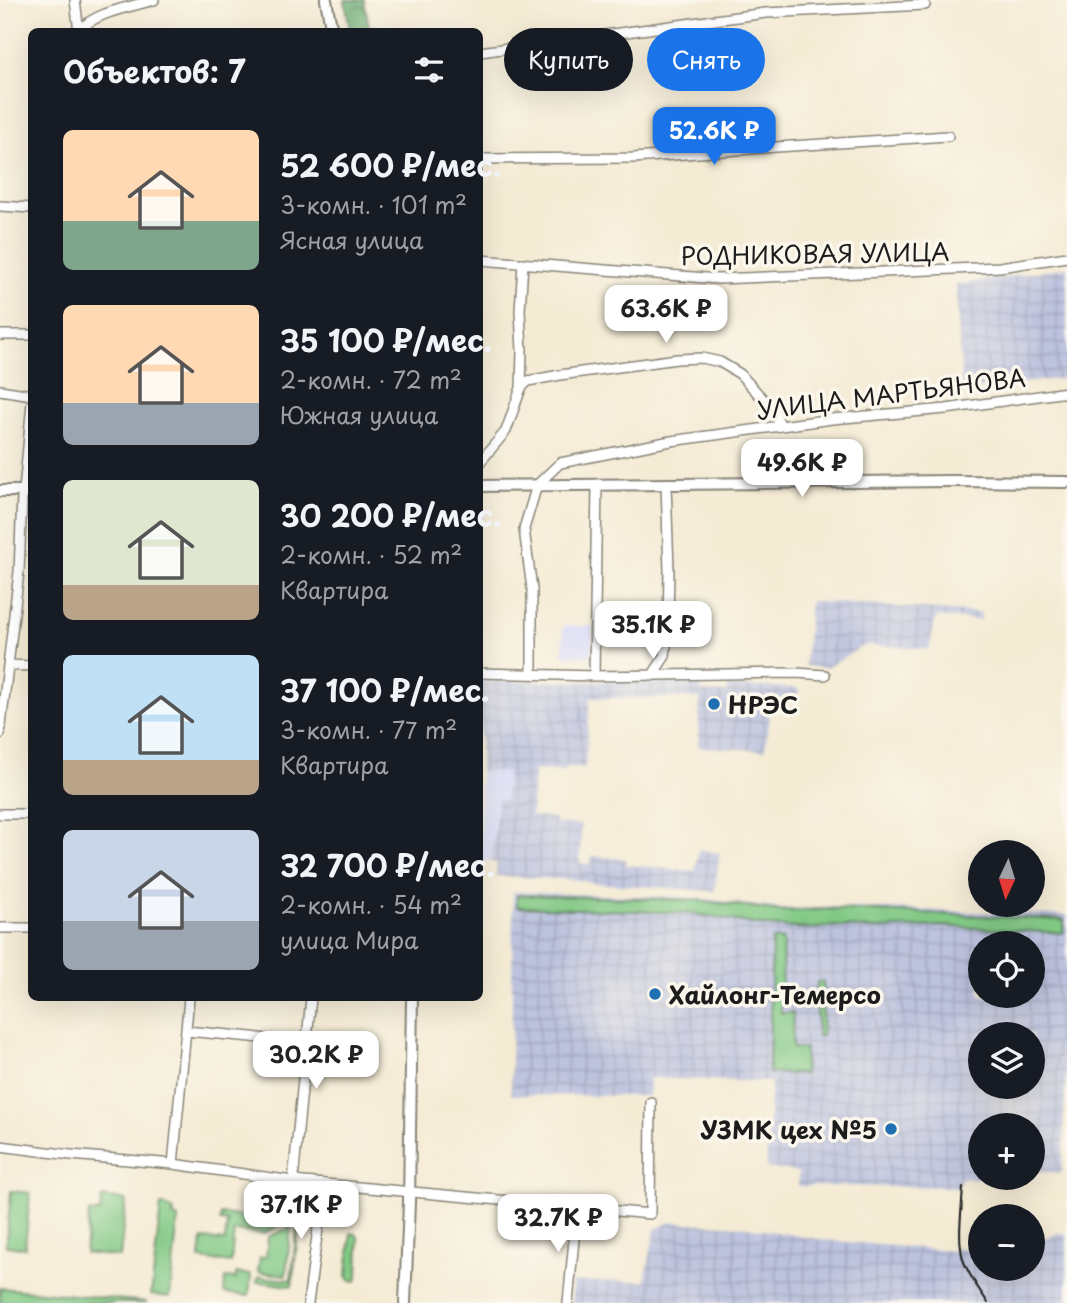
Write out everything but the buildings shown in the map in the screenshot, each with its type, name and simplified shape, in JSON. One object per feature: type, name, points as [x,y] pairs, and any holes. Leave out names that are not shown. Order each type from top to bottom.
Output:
[{"type":"main road","points":[[326,0],[331,28]]},
{"type":"main road","points":[[483,486],[1067,482]]},
{"type":"main road","points":[[0,491],[28,491]]},
{"type":"main road","points":[[405,1303],[412,1001]]},
{"type":"street","points":[[75,0],[78,28]]},
{"type":"street","points":[[81,28],[83,24],[112,12],[154,0]]},
{"type":"street","points":[[483,52],[766,13],[925,5]]},
{"type":"street","points":[[483,159],[634,158],[948,136]]},
{"type":"street","points":[[0,206],[28,208]]},
{"type":"street","name":"РОДНИКОВАЯ УЛИЦА","points":[[483,260],[718,279],[1000,267],[1067,257]]},
{"type":"street","points":[[483,458],[506,431],[521,388],[520,311],[523,263]]},
{"type":"street","points":[[0,335],[28,335]]},
{"type":"street","points":[[521,388],[528,381],[560,375],[702,358],[720,362],[740,374],[773,410],[781,426]]},
{"type":"street","points":[[0,390],[28,394]]},
{"type":"street","name":"УЛИЦА МАРТЬЯНОВА","points":[[537,485],[560,463],[671,441],[832,419],[946,410],[1067,392]]},
{"type":"street","points":[[594,676],[597,484]]},
{"type":"street","points":[[652,676],[665,656],[668,626],[666,484]]},
{"type":"street","points":[[532,674],[532,589],[524,528],[537,485]]},
{"type":"street","points":[[0,734],[19,572],[22,497],[28,491]]},
{"type":"street","points":[[8,666],[28,666]]},
{"type":"street","points":[[483,673],[594,676],[796,673],[825,675]]},
{"type":"street","points":[[0,814],[28,814]]},
{"type":"street","points":[[0,928],[28,928]]},
{"type":"street","points":[[173,1164],[189,1001]]},
{"type":"street","points":[[293,1181],[311,1001]]},
{"type":"street","points":[[186,1031],[335,1049]]},
{"type":"street","points":[[0,1146],[173,1164],[293,1181],[650,1214],[651,1102]]},
{"type":"street","points":[[308,1303],[324,1184]]},
{"type":"street","points":[[568,1303],[577,1208]]},
{"type":"shaded area","points":[[1067,267],[1067,378],[962,390],[956,285]]},
{"type":"shaded area","points":[[810,601],[981,613],[980,620],[936,617],[929,649],[865,645],[826,668],[805,666]]},
{"type":"shaded area","points":[[563,626],[593,626],[592,656],[563,656]]},
{"type":"shaded area","points":[[483,681],[702,682],[701,692],[727,693],[727,686],[798,688],[798,701],[771,700],[765,750],[698,747],[700,698],[590,698],[585,768],[566,767],[566,771],[534,770],[531,816],[555,818],[555,823],[581,825],[580,863],[591,864],[592,856],[626,859],[626,865],[695,871],[699,850],[720,853],[714,891],[496,876],[497,863],[491,862],[498,800],[505,800],[507,772],[483,771]]},
{"type":"shaded area","points":[[483,771],[507,772],[505,801],[498,801],[491,861],[483,860]]},
{"type":"shaded area","points":[[513,892],[697,898],[783,909],[834,907],[968,912],[968,917],[1067,915],[1067,1031],[1062,1173],[1045,1172],[1045,1113],[968,1113],[968,1178],[962,1178],[958,1187],[798,1186],[798,1172],[766,1168],[771,1082],[649,1078],[649,1096],[511,1095]]},
{"type":"shaded area","points":[[670,1222],[741,1226],[823,1240],[954,1251],[955,1248],[968,1249],[968,1281],[1045,1281],[1045,1238],[1059,1233],[1067,1235],[1067,1303],[572,1303],[572,1282],[645,1281],[655,1229]]},
{"type":"green space","points":[[345,0],[364,0],[369,28],[350,28]]},
{"type":"green space","points":[[517,895],[696,900],[782,911],[835,909],[1064,920],[1063,933],[942,926],[876,929],[834,926],[811,929],[766,926],[691,913],[517,907]]},
{"type":"green space","points":[[772,939],[783,940],[781,1013],[793,1013],[792,1048],[805,1049],[804,1074],[769,1073]]},
{"type":"green space","points":[[817,982],[823,982],[822,1036],[817,1036]]},
{"type":"green space","points":[[11,1191],[30,1193],[25,1248],[6,1246]]},
{"type":"green space","points":[[102,1197],[126,1200],[120,1257],[85,1253],[89,1212],[100,1213]]},
{"type":"green space","points":[[161,1205],[174,1211],[173,1217],[178,1218],[170,1297],[151,1295]]},
{"type":"green space","points":[[221,1214],[289,1221],[263,1234],[234,1231],[231,1263],[200,1259],[202,1239],[225,1241],[227,1222],[220,1221]]},
{"type":"green space","points":[[291,1227],[286,1275],[258,1272],[260,1257],[266,1257],[268,1237]]},
{"type":"green space","points":[[297,1227],[292,1286],[257,1282],[258,1277],[291,1280]]},
{"type":"green space","points":[[351,1233],[356,1234],[359,1239],[356,1281],[347,1276]]},
{"type":"green space","points":[[236,1273],[251,1275],[249,1296],[224,1293],[225,1278],[236,1279]]},
{"type":"green space","points":[[0,1288],[146,1302],[146,1303],[0,1303]]},
{"type":"railway","points":[[963,1187],[961,1251],[971,1276],[988,1303]]},
{"type":"place","name":"НРЭС","points":[[714,704]]},
{"type":"place","name":"Хайлонг-Темерсо","points":[[655,994]]},
{"type":"place","name":"УЗМК цех №5","points":[[891,1129]]}]
